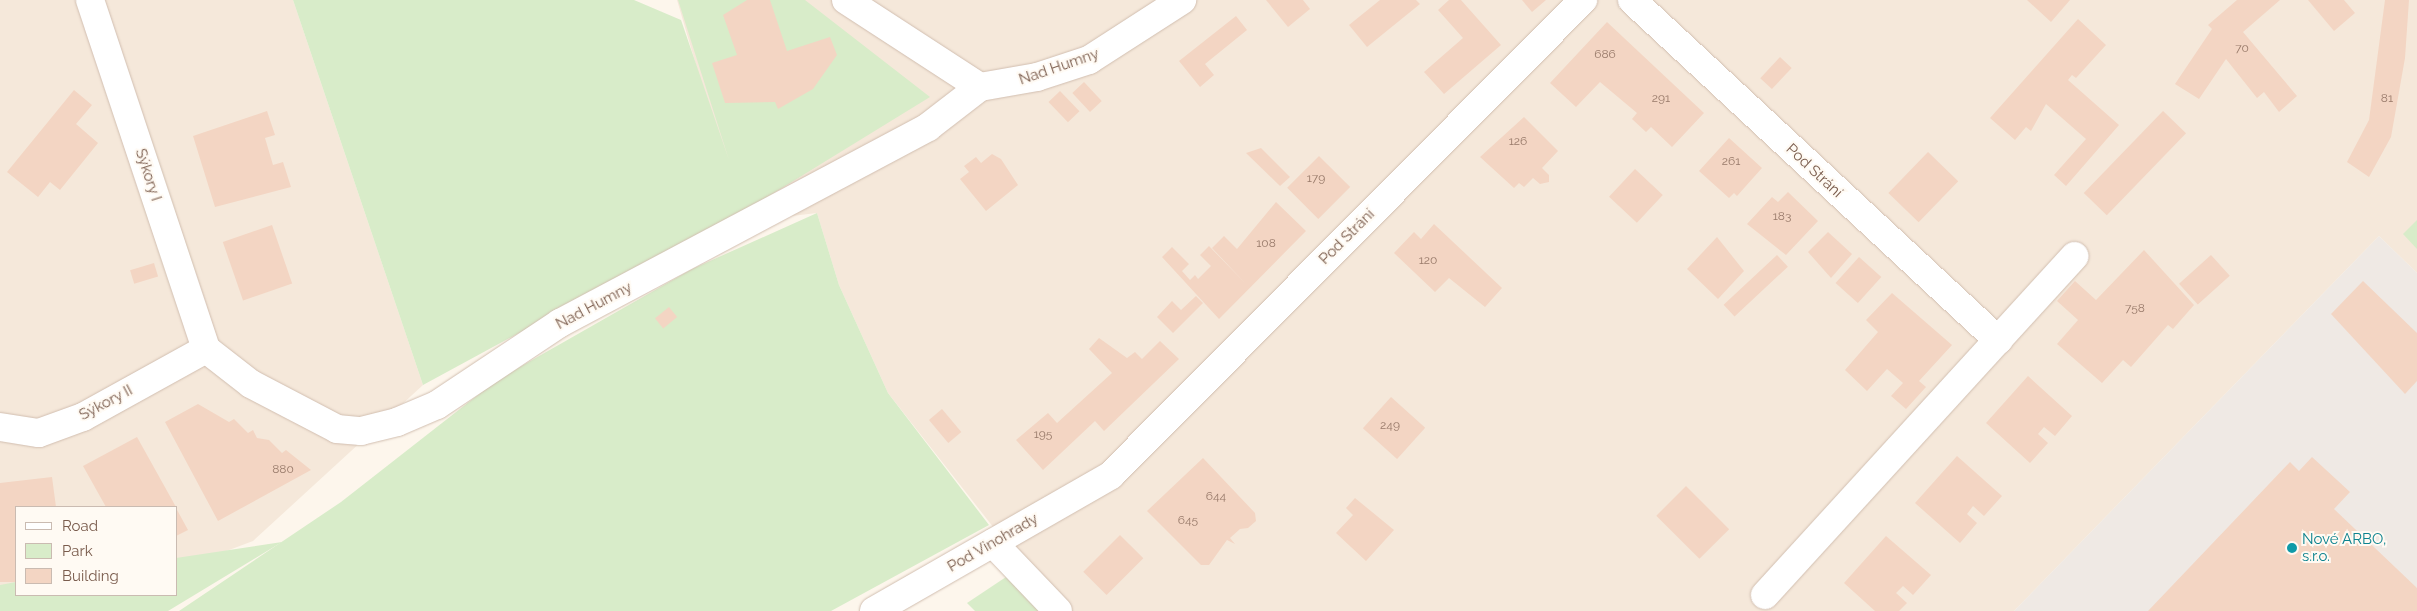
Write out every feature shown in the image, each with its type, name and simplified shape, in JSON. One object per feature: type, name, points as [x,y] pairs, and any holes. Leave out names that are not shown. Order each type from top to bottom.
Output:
[{"type":"street","name":"Sýkory I","points":[[90,0],[206,349]]},
{"type":"street","points":[[846,0],[980,87]]},
{"type":"street","name":"Nad Humny","points":[[206,349],[251,384],[337,429],[362,430],[397,422],[437,405],[560,323],[928,127],[980,87],[1037,78],[1089,60],[1182,0]]},
{"type":"street","name":"Pod Strání","points":[[1111,475],[1584,0]]},
{"type":"street","name":"Pod Strání","points":[[1632,0],[1998,340]]},
{"type":"street","points":[[1765,595],[2075,256]]},
{"type":"street","name":"Sýkory II","points":[[0,427],[39,433],[83,417],[206,349]]},
{"type":"street","name":"Pod Vinohrady","points":[[874,611],[1111,475]]},
{"type":"street","points":[[993,543],[1058,611]]},
{"type":"shaded area","points":[[0,0],[293,0],[423,385],[253,541],[178,569],[178,506],[15,506],[15,595],[0,592]]},
{"type":"shaded area","points":[[677,0],[2417,0],[2417,273],[2379,236],[2014,611],[1059,611],[888,393],[839,285],[817,213],[742,222]]},
{"type":"shaded area","points":[[2379,236],[2417,273],[2417,611],[2014,611]]},
{"type":"green space","points":[[293,0],[634,0],[681,20],[729,160],[678,0],[805,0],[930,97],[746,210],[423,385]]},
{"type":"green space","points":[[817,213],[839,285],[888,393],[989,525],[831,611],[179,611],[341,502],[497,380],[692,269]]},
{"type":"green space","points":[[2417,220],[2417,249],[2403,234]]},
{"type":"green space","points":[[282,542],[168,611],[0,611],[0,585],[15,582],[15,596],[178,596],[178,558]]},
{"type":"green space","points":[[1021,567],[1059,611],[975,611],[967,603]]},
{"type":"building","points":[[747,0],[770,0],[787,51],[830,37],[837,55],[813,89],[778,109],[775,102],[725,103],[712,63],[737,55],[723,15]]},
{"type":"building","points":[[1266,0],[1303,0],[1310,9],[1288,27]]},
{"type":"building","points":[[1380,0],[1416,0],[1420,4],[1367,47],[1349,25]]},
{"type":"building","points":[[1449,0],[1461,0],[1501,45],[1444,94],[1424,72],[1463,38],[1438,10]]},
{"type":"building","points":[[1522,0],[1546,0],[1532,12]]},
{"type":"building","points":[[2027,0],[2070,0],[2051,22]]},
{"type":"building","points":[[2237,0],[2280,0],[2243,32],[2297,96],[2279,112],[2264,92],[2257,98],[2226,59],[2199,99],[2175,84],[2212,29],[2208,25]]},
{"type":"building","points":[[2308,0],[2344,0],[2355,13],[2334,31]]},
{"type":"building","points":[[2385,0],[2409,0],[2405,58],[2391,137],[2369,177],[2347,162],[2369,120]]},
{"type":"building","points":[[1236,16],[1247,30],[1205,64],[1214,75],[1200,87],[1179,61]]},
{"type":"building","points":[[2078,19],[2106,45],[2076,78],[2072,75],[2068,80],[2119,125],[2066,186],[2054,175],[2086,139],[2046,104],[2031,131],[2026,127],[2015,140],[1990,118]]},
{"type":"building","points":[[1607,22],[1704,113],[1672,147],[1651,127],[1646,132],[1632,119],[1637,113],[1600,82],[1576,107],[1550,83]]},
{"type":"building","points":[[1780,57],[1792,68],[1772,89],[1760,78]]},
{"type":"building","points":[[1084,82],[1102,101],[1090,112],[1072,93]]},
{"type":"building","points":[[74,90],[92,105],[76,124],[98,143],[60,190],[50,182],[38,197],[7,172]]},
{"type":"building","points":[[1060,91],[1079,111],[1068,122],[1048,102]]},
{"type":"building","points":[[267,111],[275,135],[265,138],[273,165],[283,162],[291,187],[215,207],[193,136]]},
{"type":"building","points":[[2163,111],[2186,133],[2107,215],[2084,193]]},
{"type":"building","points":[[1524,117],[1558,151],[1542,168],[1549,175],[1549,182],[1540,184],[1533,178],[1524,187],[1519,183],[1514,188],[1480,157]]},
{"type":"building","points":[[1729,138],[1762,168],[1737,196],[1734,193],[1729,198],[1699,171]]},
{"type":"building","points":[[1261,148],[1290,177],[1280,186],[1246,153]]},
{"type":"building","points":[[1928,152],[1958,181],[1919,222],[1888,193]]},
{"type":"building","points":[[992,154],[1001,159],[1018,185],[986,211],[960,179],[969,172],[964,166],[976,157],[981,163]]},
{"type":"building","points":[[1319,156],[1350,187],[1318,219],[1287,188]]},
{"type":"building","points":[[1635,169],[1663,195],[1637,223],[1609,197]]},
{"type":"building","points":[[1788,192],[1818,221],[1786,255],[1747,224],[1772,197],[1778,202]]},
{"type":"building","points":[[1276,202],[1306,231],[1219,319],[1162,257],[1172,247],[1189,264],[1182,271],[1190,280],[1195,275],[1198,279],[1211,266],[1200,255],[1209,246],[1246,284],[1212,248],[1224,236],[1237,249]]},
{"type":"building","points":[[1434,224],[1502,288],[1485,307],[1449,278],[1435,292],[1394,253],[1414,232],[1421,239]]},
{"type":"building","points":[[272,225],[292,284],[243,301],[223,242]]},
{"type":"building","points":[[1828,232],[1852,254],[1831,278],[1808,252]]},
{"type":"building","points":[[1717,237],[1744,271],[1718,299],[1687,269]]},
{"type":"building","points":[[2144,250],[2194,305],[2173,329],[2168,325],[2131,367],[2123,360],[2102,383],[2057,344],[2078,320],[2057,301],[2075,281],[2096,300]]},
{"type":"building","points":[[1777,255],[1788,267],[1735,316],[1724,305]]},
{"type":"building","points":[[2211,255],[2230,276],[2198,305],[2179,284]]},
{"type":"building","points":[[1859,257],[1881,277],[1858,303],[1836,283]]},
{"type":"building","points":[[154,263],[158,276],[134,284],[130,270]]},
{"type":"building","points":[[2363,281],[2417,333],[2417,381],[2405,394],[2331,314]]},
{"type":"building","points":[[1892,293],[1952,345],[1919,381],[1926,387],[1906,409],[1891,396],[1903,383],[1887,369],[1867,391],[1845,370],[1878,332],[1866,320]]},
{"type":"building","points":[[1196,296],[1203,303],[1173,333],[1157,317],[1172,301],[1181,310]]},
{"type":"building","points":[[669,307],[677,317],[663,328],[655,318]]},
{"type":"building","points":[[1099,338],[1127,358],[1135,352],[1142,359],[1160,341],[1179,359],[1104,431],[1095,421],[1043,470],[1016,440],[1048,413],[1057,423],[1112,373],[1089,349]]},
{"type":"building","points":[[2028,376],[2072,416],[2055,436],[2044,427],[2038,434],[2048,443],[2030,463],[1986,423]]},
{"type":"building","points":[[1391,397],[1425,428],[1397,459],[1363,428]]},
{"type":"building","points":[[198,404],[229,422],[234,419],[248,433],[253,430],[257,438],[269,440],[282,453],[286,450],[311,470],[218,521],[165,422]]},
{"type":"building","points":[[942,409],[961,432],[948,443],[929,420]]},
{"type":"building","points":[[137,437],[175,506],[105,506],[83,466]]},
{"type":"building","points":[[1957,456],[2002,496],[1984,516],[1973,506],[1967,514],[1977,523],[1960,543],[1915,503]]},
{"type":"building","name":"Nové ARBO, s.r.o.","points":[[2312,457],[2350,492],[2334,509],[2417,588],[2417,611],[2148,611],[2290,462],[2299,471]]},
{"type":"building","points":[[1203,458],[1255,513],[1256,521],[1248,528],[1240,529],[1230,538],[1235,544],[1227,540],[1209,565],[1201,565],[1147,511]]},
{"type":"building","points":[[52,477],[56,506],[15,506],[15,582],[0,582],[0,483]]},
{"type":"building","points":[[1686,486],[1729,529],[1699,559],[1656,516]]},
{"type":"building","points":[[1355,498],[1394,530],[1366,561],[1336,533],[1353,515],[1346,508]]},
{"type":"building","points":[[178,512],[188,530],[178,535]]},
{"type":"building","points":[[1120,535],[1143,558],[1107,595],[1083,572]]},
{"type":"building","points":[[1886,536],[1931,575],[1913,595],[1903,586],[1896,593],[1907,603],[1899,611],[1875,611],[1844,583]]},
{"type":"place","name":"Nové ARBO, s.r.o.","points":[[2292,548]]}]
